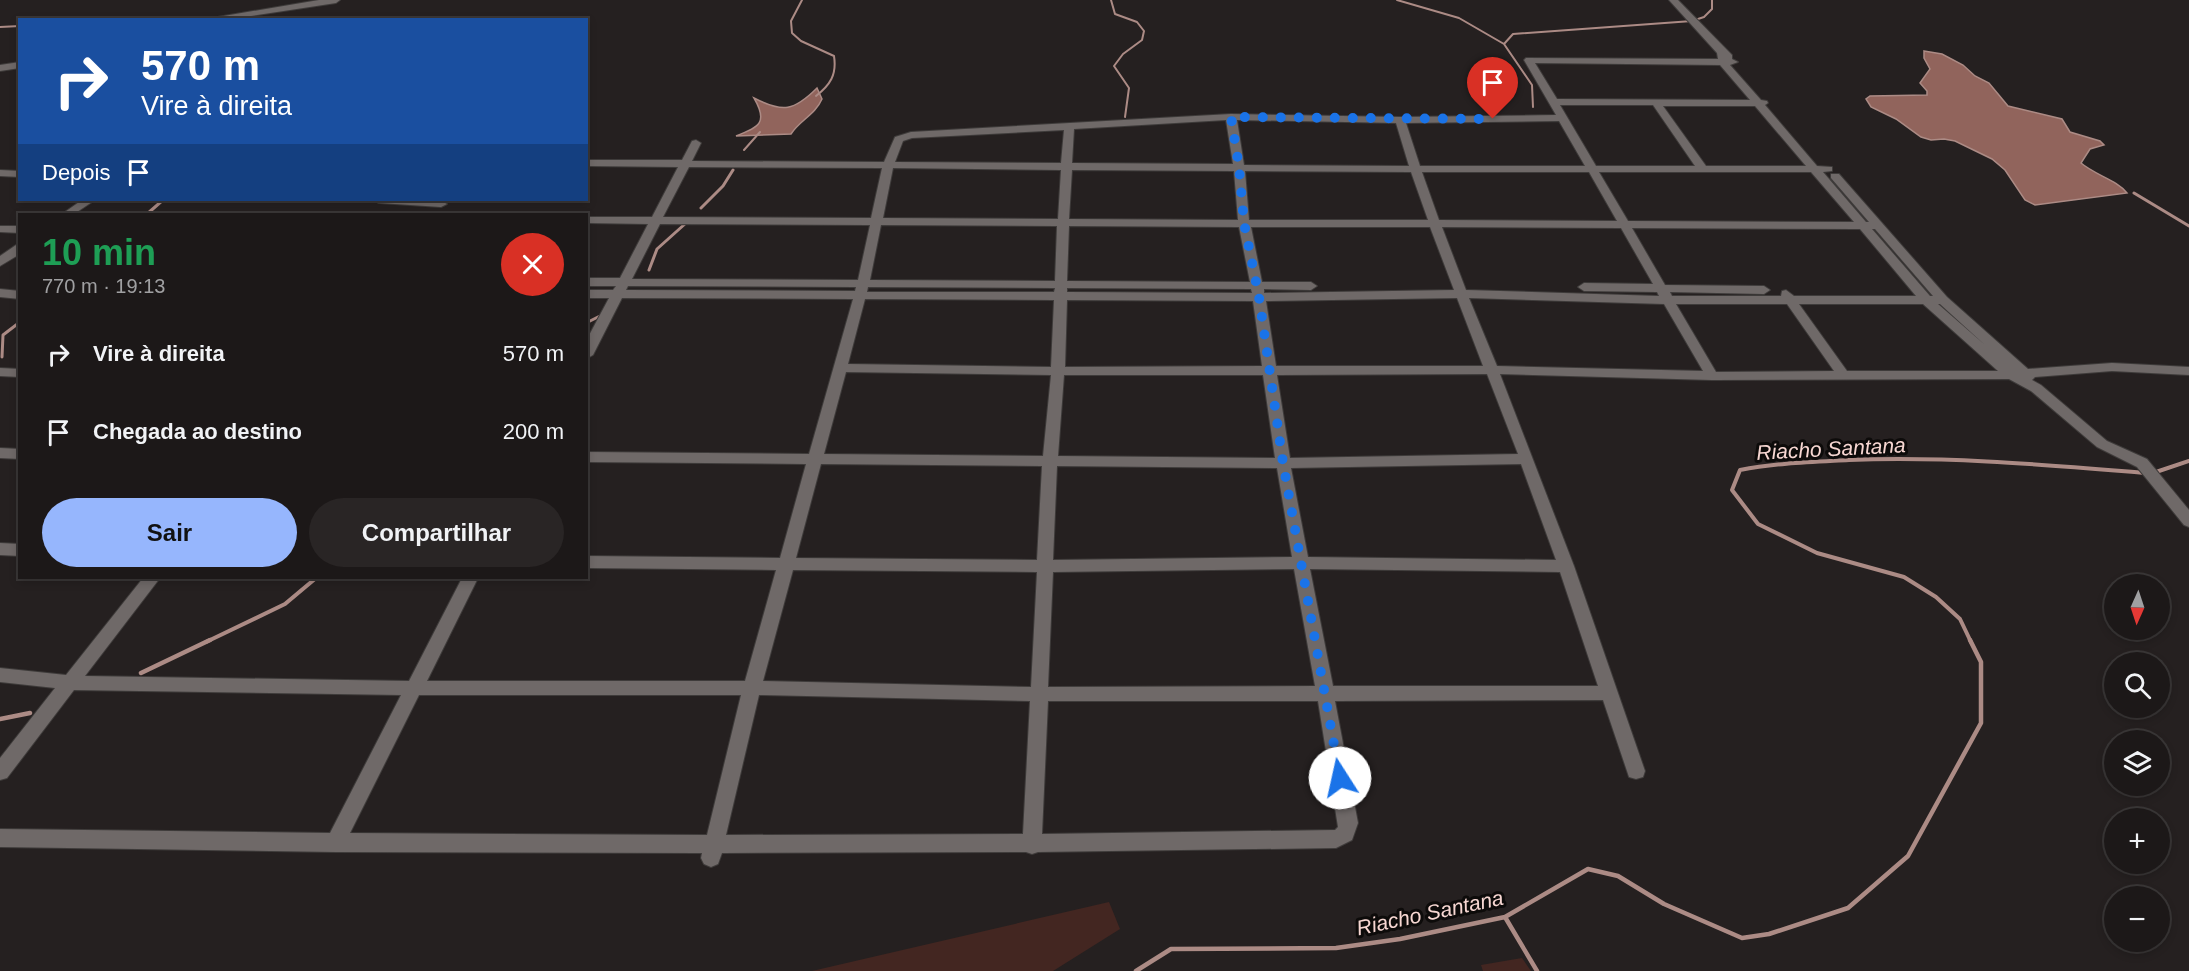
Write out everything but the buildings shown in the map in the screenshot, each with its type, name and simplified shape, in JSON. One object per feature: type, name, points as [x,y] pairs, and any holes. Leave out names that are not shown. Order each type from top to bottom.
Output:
[{"type":"street","points":[[217,18],[336,0]]},
{"type":"street","points":[[1673,0],[1822,169],[1878,226],[1931,296]]},
{"type":"street","points":[[1712,376],[1529,60],[1722,57],[1737,62],[1765,103]]},
{"type":"street","points":[[0,68],[18,65]]},
{"type":"street","points":[[1553,102],[1765,103]]},
{"type":"street","points":[[1656,103],[1703,169]]},
{"type":"street","points":[[713,850],[752,688],[788,564],[861,290],[888,166],[897,143],[903,136],[1231,117],[1400,120],[1563,118]]},
{"type":"street","points":[[0,838],[713,850],[1336,839],[1342,837],[1348,827],[1348,819],[1283,463],[1258,292],[1244,223],[1239,167],[1231,117]]},
{"type":"street","points":[[1400,120],[1414,169],[1458,289],[1492,370],[1566,566],[1636,771]]},
{"type":"street","points":[[1032,845],[1050,460],[1058,371],[1069,126]]},
{"type":"street","points":[[588,351],[696,143]]},
{"type":"street","points":[[588,163],[1414,169],[1822,169]]},
{"type":"street","points":[[1822,169],[1863,226],[1931,296],[2018,374],[2102,444],[2142,464],[2189,521]]},
{"type":"street","points":[[0,173],[18,174]]},
{"type":"street","points":[[69,213],[87,201]]},
{"type":"street","points":[[410,201],[442,202]]},
{"type":"street","points":[[588,220],[1878,226]]},
{"type":"street","points":[[0,229],[18,230]]},
{"type":"street","points":[[0,262],[18,249]]},
{"type":"street","points":[[588,282],[621,289]]},
{"type":"street","points":[[588,294],[621,289],[1258,292],[1458,289],[1664,294],[1931,296]]},
{"type":"street","points":[[0,293],[18,295]]},
{"type":"street","points":[[1787,295],[1843,375]]},
{"type":"street","points":[[840,368],[1058,371],[1492,370],[1712,376],[2018,374],[2112,367],[2189,370]]},
{"type":"street","points":[[0,372],[18,373]]},
{"type":"street","points":[[0,453],[18,454]]},
{"type":"street","points":[[588,457],[1283,463],[1526,459]]},
{"type":"street","points":[[0,549],[18,550]]},
{"type":"street","points":[[588,562],[1046,566],[1303,563],[1566,566]]},
{"type":"street","points":[[0,772],[151,579]]},
{"type":"street","points":[[335,843],[416,688],[470,579]]},
{"type":"street","points":[[0,675],[71,683],[416,688],[752,688],[1039,694],[1609,693]]},
{"type":"shaded area","points":[[1924,51],[1942,54],[1963,65],[1975,76],[1989,83],[2008,106],[2062,119],[2070,132],[2100,141],[2104,145],[2090,149],[2081,163],[2123,188],[2127,193],[2035,205],[2025,200],[2005,170],[1992,159],[1955,141],[1931,140],[1921,137],[1896,119],[1871,107],[1866,99],[1870,96],[1927,95],[1927,91],[1920,83],[1930,69],[1924,58]]},
{"type":"shaded area","points":[[817,88],[822,99],[819,105],[791,134],[736,136],[751,130],[759,123],[760,113],[754,98],[773,106],[788,107],[802,101]]},
{"type":"shaded area","points":[[1109,902],[1120,929],[1053,971],[812,971]]},
{"type":"shaded area","points":[[1522,958],[1531,971],[1483,971],[1481,965]]},
{"type":"waterway","points":[[802,0],[791,21],[792,33],[801,41],[834,56],[831,79],[816,96]]},
{"type":"waterway","points":[[1111,0],[1115,14],[1137,22],[1144,31],[1142,40],[1123,54],[1114,66],[1129,88],[1125,117]]},
{"type":"waterway","points":[[1397,0],[1459,18],[1504,44]]},
{"type":"waterway","points":[[1504,44],[1513,34],[1692,21],[1704,17],[1712,9],[1712,0]]},
{"type":"waterway","points":[[0,27],[18,26]]},
{"type":"waterway","points":[[1504,44],[1532,85],[1533,107]]},
{"type":"waterway","points":[[744,150],[760,132]]},
{"type":"waterway","points":[[701,208],[723,186],[733,170]]},
{"type":"waterway","points":[[2134,193],[2189,226]]},
{"type":"waterway","points":[[148,213],[162,201]]},
{"type":"waterway","points":[[649,270],[657,249],[686,223]]},
{"type":"waterway","points":[[588,322],[602,315]]},
{"type":"waterway","points":[[2,357],[3,335],[18,324]]},
{"type":"waterway","name":"Riacho Santana","points":[[1971,642],[1960,619],[1936,597],[1904,577],[1817,553],[1758,524],[1732,490],[1740,470],[1808,462],[1923,459],[2146,473]]},
{"type":"waterway","name":"Riacho Santana","points":[[2153,473],[2189,461]]},
{"type":"waterway","points":[[206,642],[285,604],[315,579]]},
{"type":"waterway","points":[[141,673],[210,640]]},
{"type":"waterway","name":"Riacho Santana","points":[[1505,917],[1588,869],[1618,876],[1664,904],[1742,938],[1769,934],[1848,908],[1908,856],[1981,723],[1981,662],[1971,642]]},
{"type":"waterway","points":[[0,719],[30,713]]},
{"type":"waterway","name":"Riacho Santana","points":[[1136,971],[1171,949],[1336,948],[1400,939],[1505,917]]},
{"type":"waterway","points":[[1505,917],[1537,971]]},
{"type":"route","points":[[1340,778],[1303,563],[1283,463],[1259,297],[1244,223],[1239,167],[1231,117],[1493,119]]}]
